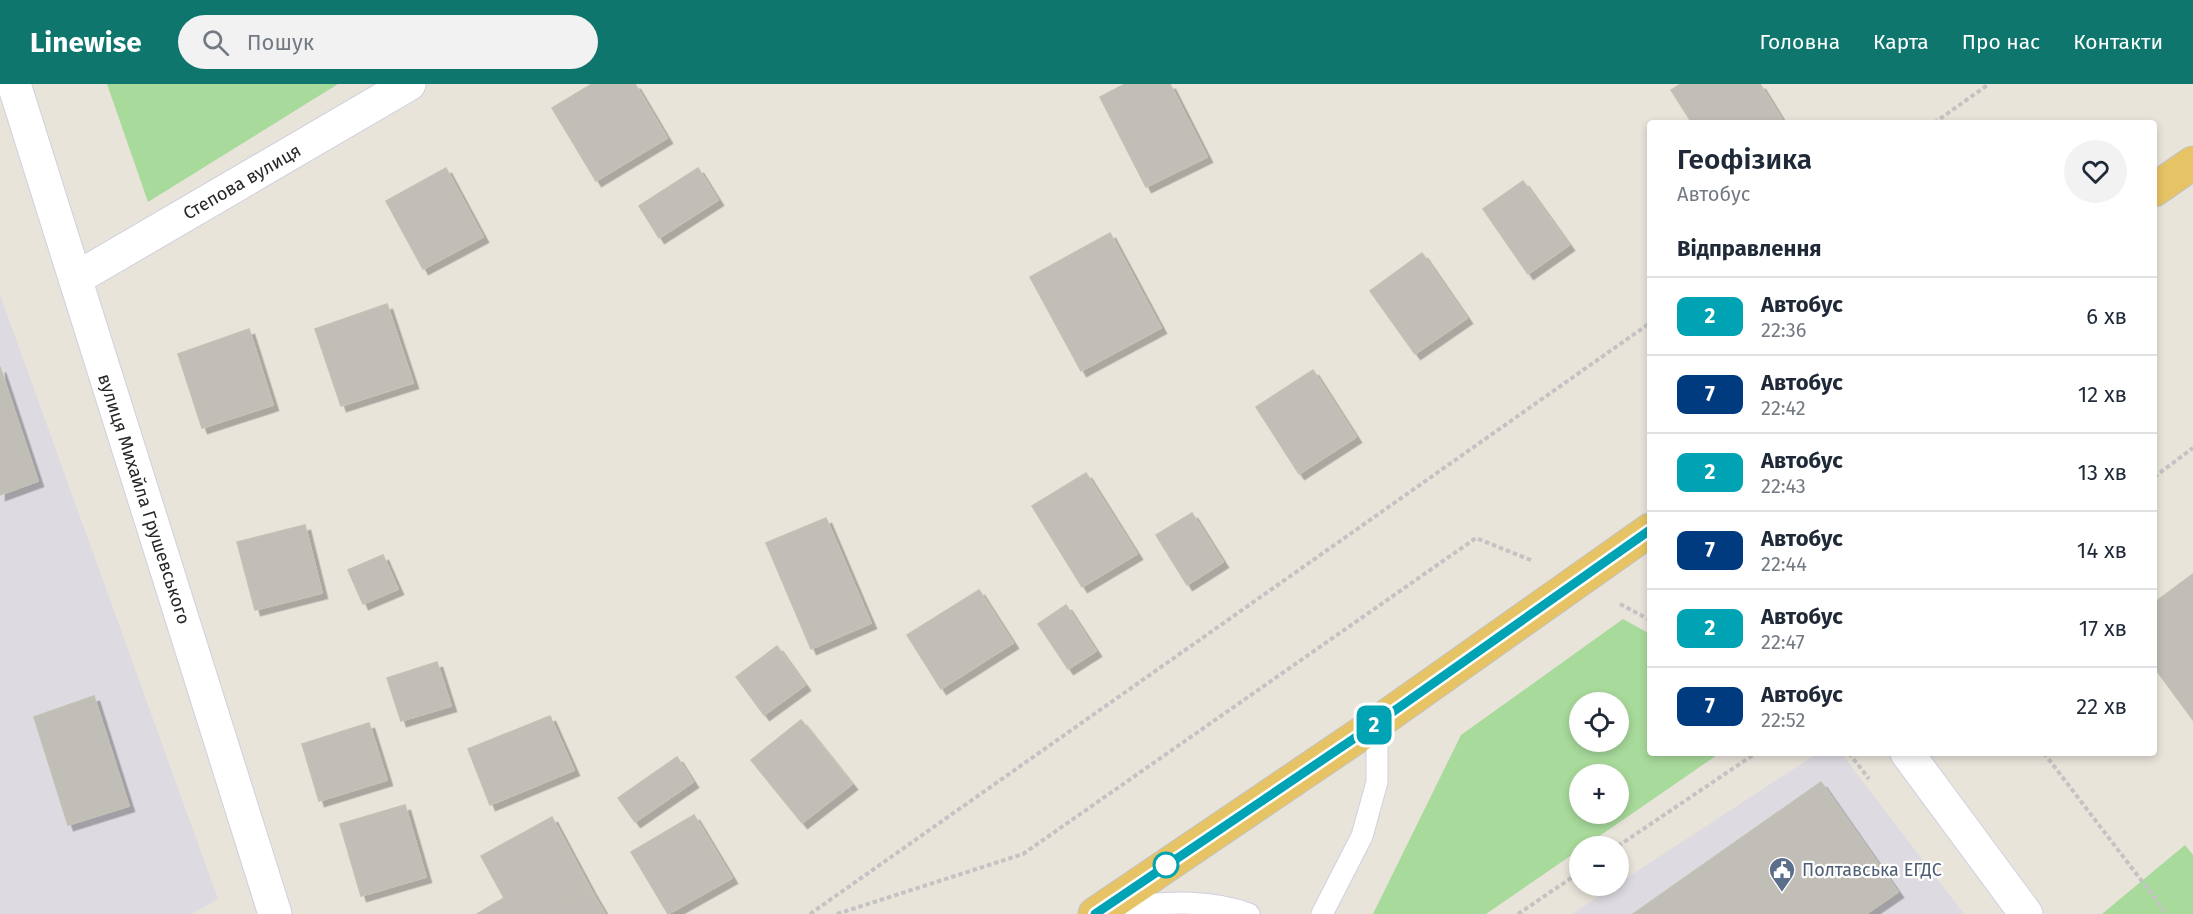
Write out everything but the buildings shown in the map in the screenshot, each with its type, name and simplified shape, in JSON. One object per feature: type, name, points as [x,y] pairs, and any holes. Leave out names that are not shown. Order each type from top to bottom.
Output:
[{"type":"highway","points":[[2157,188],[2193,163]]},
{"type":"highway","points":[[1100,911],[1377,723],[1576,580],[1647,532]]},
{"type":"street","name":"вулиця Михайла Грушевського","points":[[14,84],[275,914]]},
{"type":"street","name":"Степова вулиця","points":[[75,279],[409,84]]},
{"type":"street","points":[[1908,756],[2026,914]]},
{"type":"lane","points":[[1322,914],[1362,836],[1377,782],[1377,723]]},
{"type":"lane","points":[[1100,911],[1201,902],[1227,906],[1249,914]]},
{"type":"path","points":[[1938,120],[1989,84]]},
{"type":"path","points":[[810,914],[1647,325]]},
{"type":"path","points":[[2157,475],[2193,448]]},
{"type":"path","points":[[837,914],[1023,854],[1476,538],[1576,580],[1647,618]]},
{"type":"path","points":[[1629,839],[1751,756]]},
{"type":"path","points":[[2046,756],[2167,914]]},
{"type":"path","points":[[1518,914],[1569,879]]},
{"type":"shaded area","points":[[0,295],[218,899],[191,914],[0,914]]},
{"type":"shaded area","points":[[1813,756],[1843,756],[1964,914],[1572,914],[1600,896],[1629,896],[1629,877]]},
{"type":"green space","points":[[107,84],[338,84],[148,202]]},
{"type":"green space","points":[[1623,619],[1647,632],[1647,756],[1716,756],[1629,816],[1629,764],[1569,764],[1569,824],[1617,824],[1600,836],[1569,836],[1569,857],[1486,914],[1373,914],[1461,735]]},
{"type":"green space","points":[[2185,845],[2193,855],[2193,914],[2102,914]]},
{"type":"bus line","name":"2","points":[[1095,914],[1377,723],[1563,589],[1647,532]]},
{"type":"place","name":"Полтавська ЕГДС","points":[[1782,893]]}]
